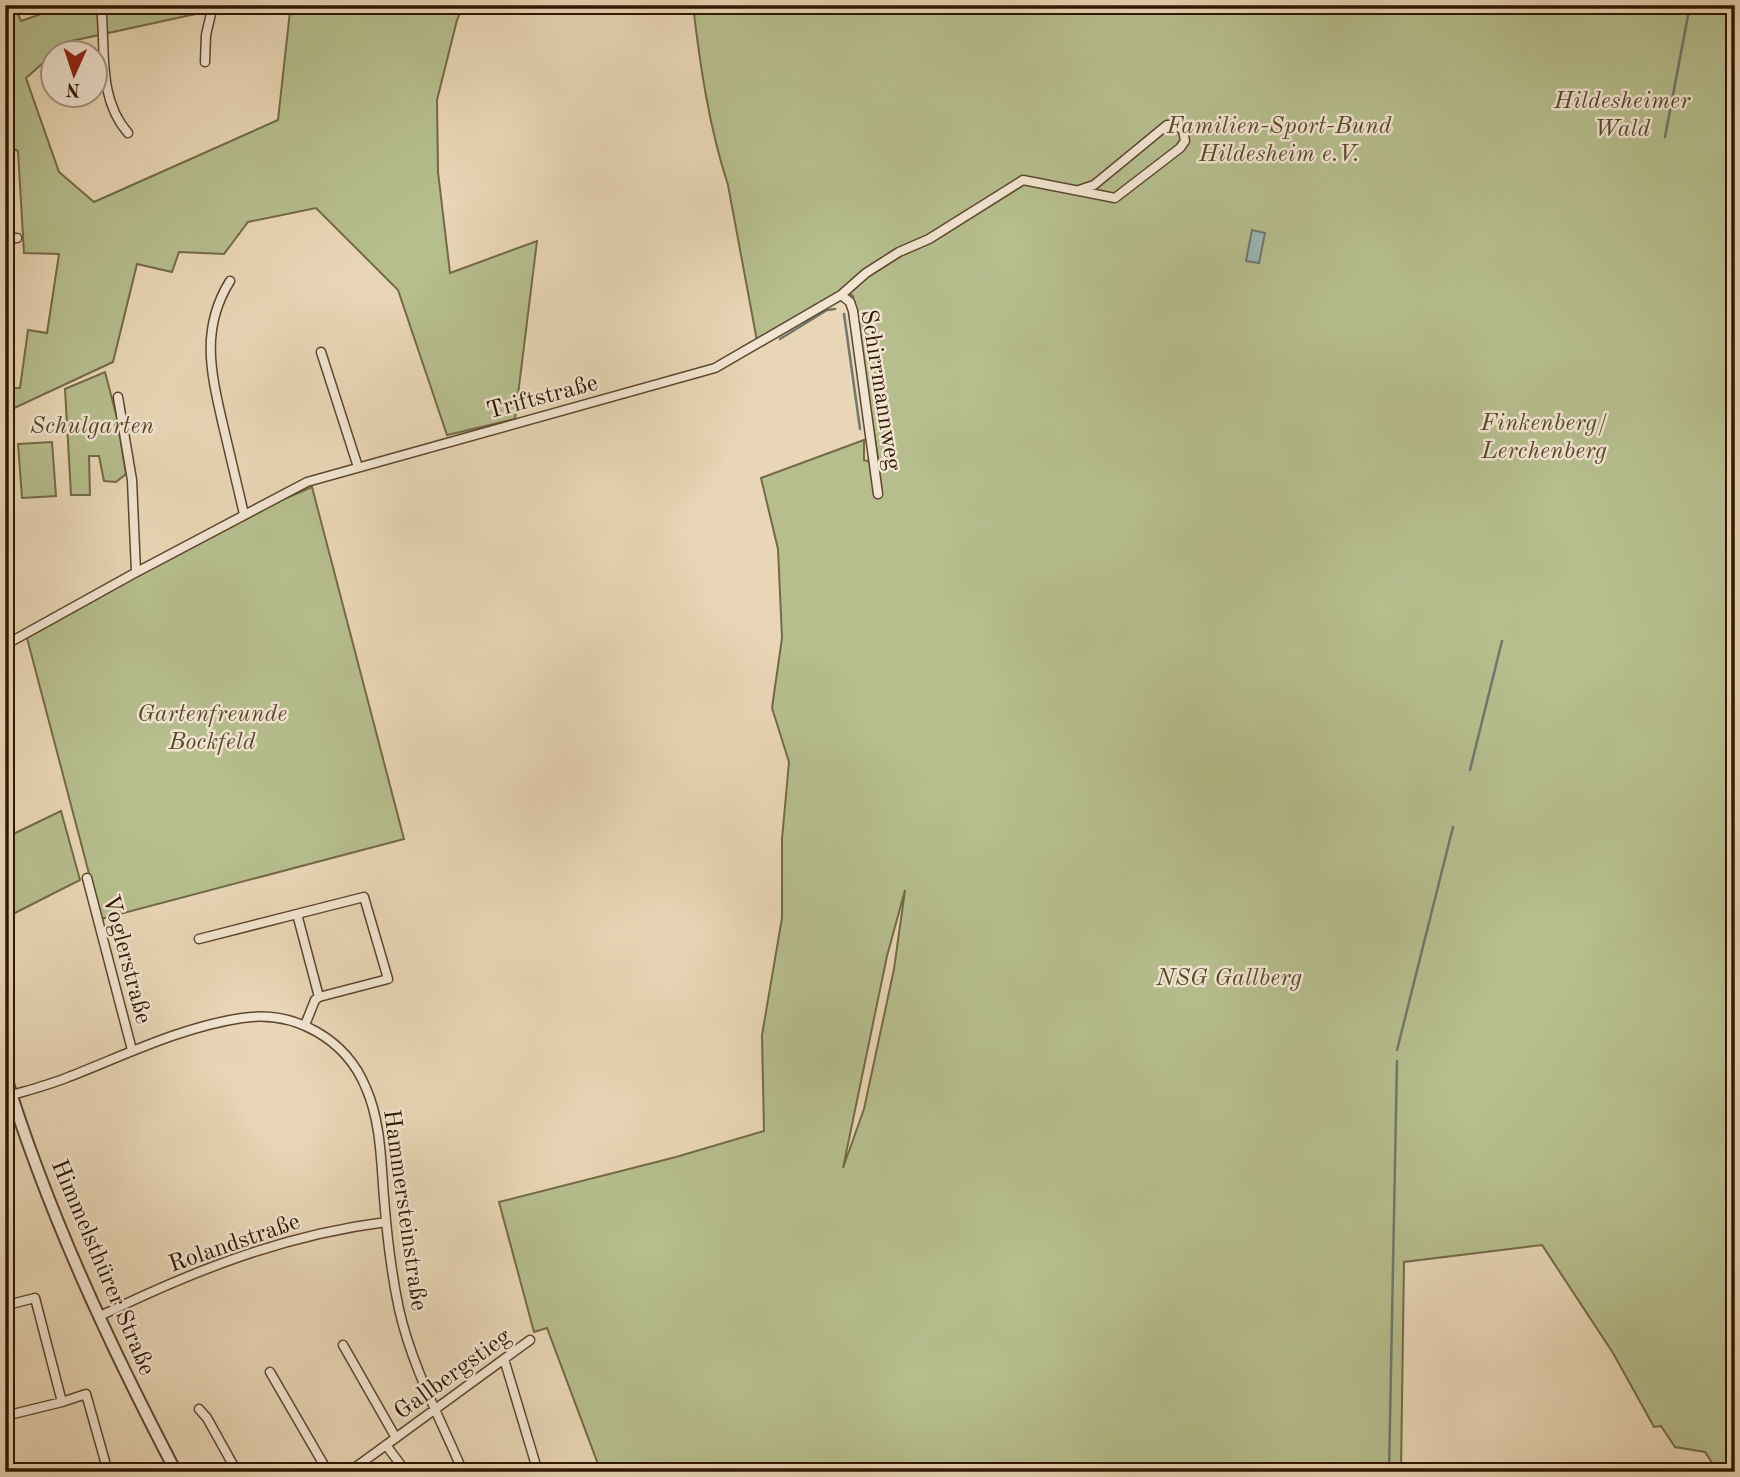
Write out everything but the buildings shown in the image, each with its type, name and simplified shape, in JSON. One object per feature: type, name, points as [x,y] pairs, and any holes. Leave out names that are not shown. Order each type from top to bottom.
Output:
[{"type":"street","points":[[102,5],[103,56],[109,94],[119,124],[128,133]]},
{"type":"street","points":[[205,62],[206,35],[213,5]]},
{"type":"street","name":"Triftstraße","points":[[5,645],[307,482],[715,368],[841,295],[866,273],[899,252],[929,239],[1023,180],[1115,198],[1180,148],[1185,141],[1183,130],[1176,125],[1167,125],[1094,185],[1079,190]]},
{"type":"street","points":[[5,239],[17,238]]},
{"type":"street","points":[[230,281],[219,298],[212,322],[211,371],[244,514]]},
{"type":"street","name":"Schirrmannweg","points":[[841,295],[850,302],[853,311],[878,494]]},
{"type":"street","points":[[321,352],[358,467]]},
{"type":"street","points":[[118,397],[132,480],[136,572]]},
{"type":"street","name":"Voglerstraße","points":[[87,878],[132,1051]]},
{"type":"street","points":[[199,939],[364,897],[388,979],[319,997],[304,1025]]},
{"type":"street","points":[[297,914],[319,997]]},
{"type":"street","name":"Hammersteinstraße","points":[[9,1096],[65,1079],[132,1051],[208,1026],[243,1018],[278,1019],[304,1025],[339,1047],[351,1061],[366,1089],[375,1118],[391,1272],[409,1345],[434,1411],[463,1472]]},
{"type":"street","name":"Himmelsthürer Straße","points":[[5,1074],[9,1096],[59,1222],[125,1372],[176,1472]]},
{"type":"street","name":"Rolandstraße","points":[[100,1316],[178,1279],[280,1242],[386,1222]]},
{"type":"street","points":[[5,1281],[8,1305],[35,1298],[62,1402]]},
{"type":"street","name":"Gallbergstieg","points":[[349,1472],[530,1339]]},
{"type":"street","name":"Gallbergstieg","points":[[343,1345],[397,1438]]},
{"type":"street","points":[[505,1359],[538,1472]]},
{"type":"street","points":[[270,1372],[328,1472]]},
{"type":"street","points":[[5,1416],[86,1394],[108,1472]]},
{"type":"street","points":[[199,1409],[207,1418],[237,1472]]},
{"type":"street","points":[[386,1445],[406,1472]]},
{"type":"green space","points":[[5,5],[14,5],[21,21],[67,5],[237,5],[85,38],[38,38],[38,67],[26,78],[59,172],[94,202],[278,120],[290,11],[252,5],[464,5],[457,20],[437,100],[438,172],[450,273],[537,241],[515,419],[447,435],[398,290],[316,208],[248,222],[224,254],[179,252],[172,272],[137,264],[113,362],[5,411],[5,388],[20,388],[28,330],[47,333],[59,254],[24,253],[18,151],[5,145]]},
{"type":"green space","points":[[693,5],[1735,5],[1735,1472],[1718,1472],[1705,1452],[1675,1447],[1661,1426],[1654,1427],[1613,1353],[1542,1245],[1404,1262],[1401,1472],[601,1472],[547,1328],[534,1332],[499,1202],[676,1157],[764,1131],[762,1035],[782,918],[782,839],[789,762],[772,708],[782,638],[778,549],[761,478],[864,440],[864,460],[879,465],[853,296],[843,289],[757,341],[728,185],[710,118]],"holes":[[[905,890],[894,969],[864,1109],[843,1168],[887,956]]]},
{"type":"green space","name":"Schulgarten","points":[[105,372],[117,418],[126,474],[116,482],[104,481],[99,456],[89,456],[90,495],[71,495],[65,389]]},
{"type":"green space","points":[[52,442],[56,496],[22,498],[18,444]]},
{"type":"green space","name":"Gartenfreunde Bockfeld","points":[[312,487],[404,839],[101,919],[27,638],[245,516]]},
{"type":"green space","points":[[61,811],[80,880],[5,918],[5,838]]},
{"type":"water","points":[[1252,230],[1265,233],[1259,263],[1246,261]]},
{"type":"waterway","points":[[1665,137],[1690,5]]},
{"type":"waterway","points":[[780,339],[827,310],[835,309]]},
{"type":"waterway","points":[[844,314],[860,429]]},
{"type":"waterway","points":[[1470,770],[1502,641]]},
{"type":"waterway","points":[[1397,1050],[1453,827]]},
{"type":"waterway","points":[[1389,1472],[1397,1061]]},
{"type":"park label","name":"Hildesheimer Wald","points":[[1622,114]]},
{"type":"park label","name":"Familien-Sport-Bund Hildesheim e.V.","points":[[1279,139]]},
{"type":"park label","name":"Finkenberg/ Lerchenberg","points":[[1544,436]]},
{"type":"park label","name":"NSG Gallberg","points":[[1229,977]]}]
